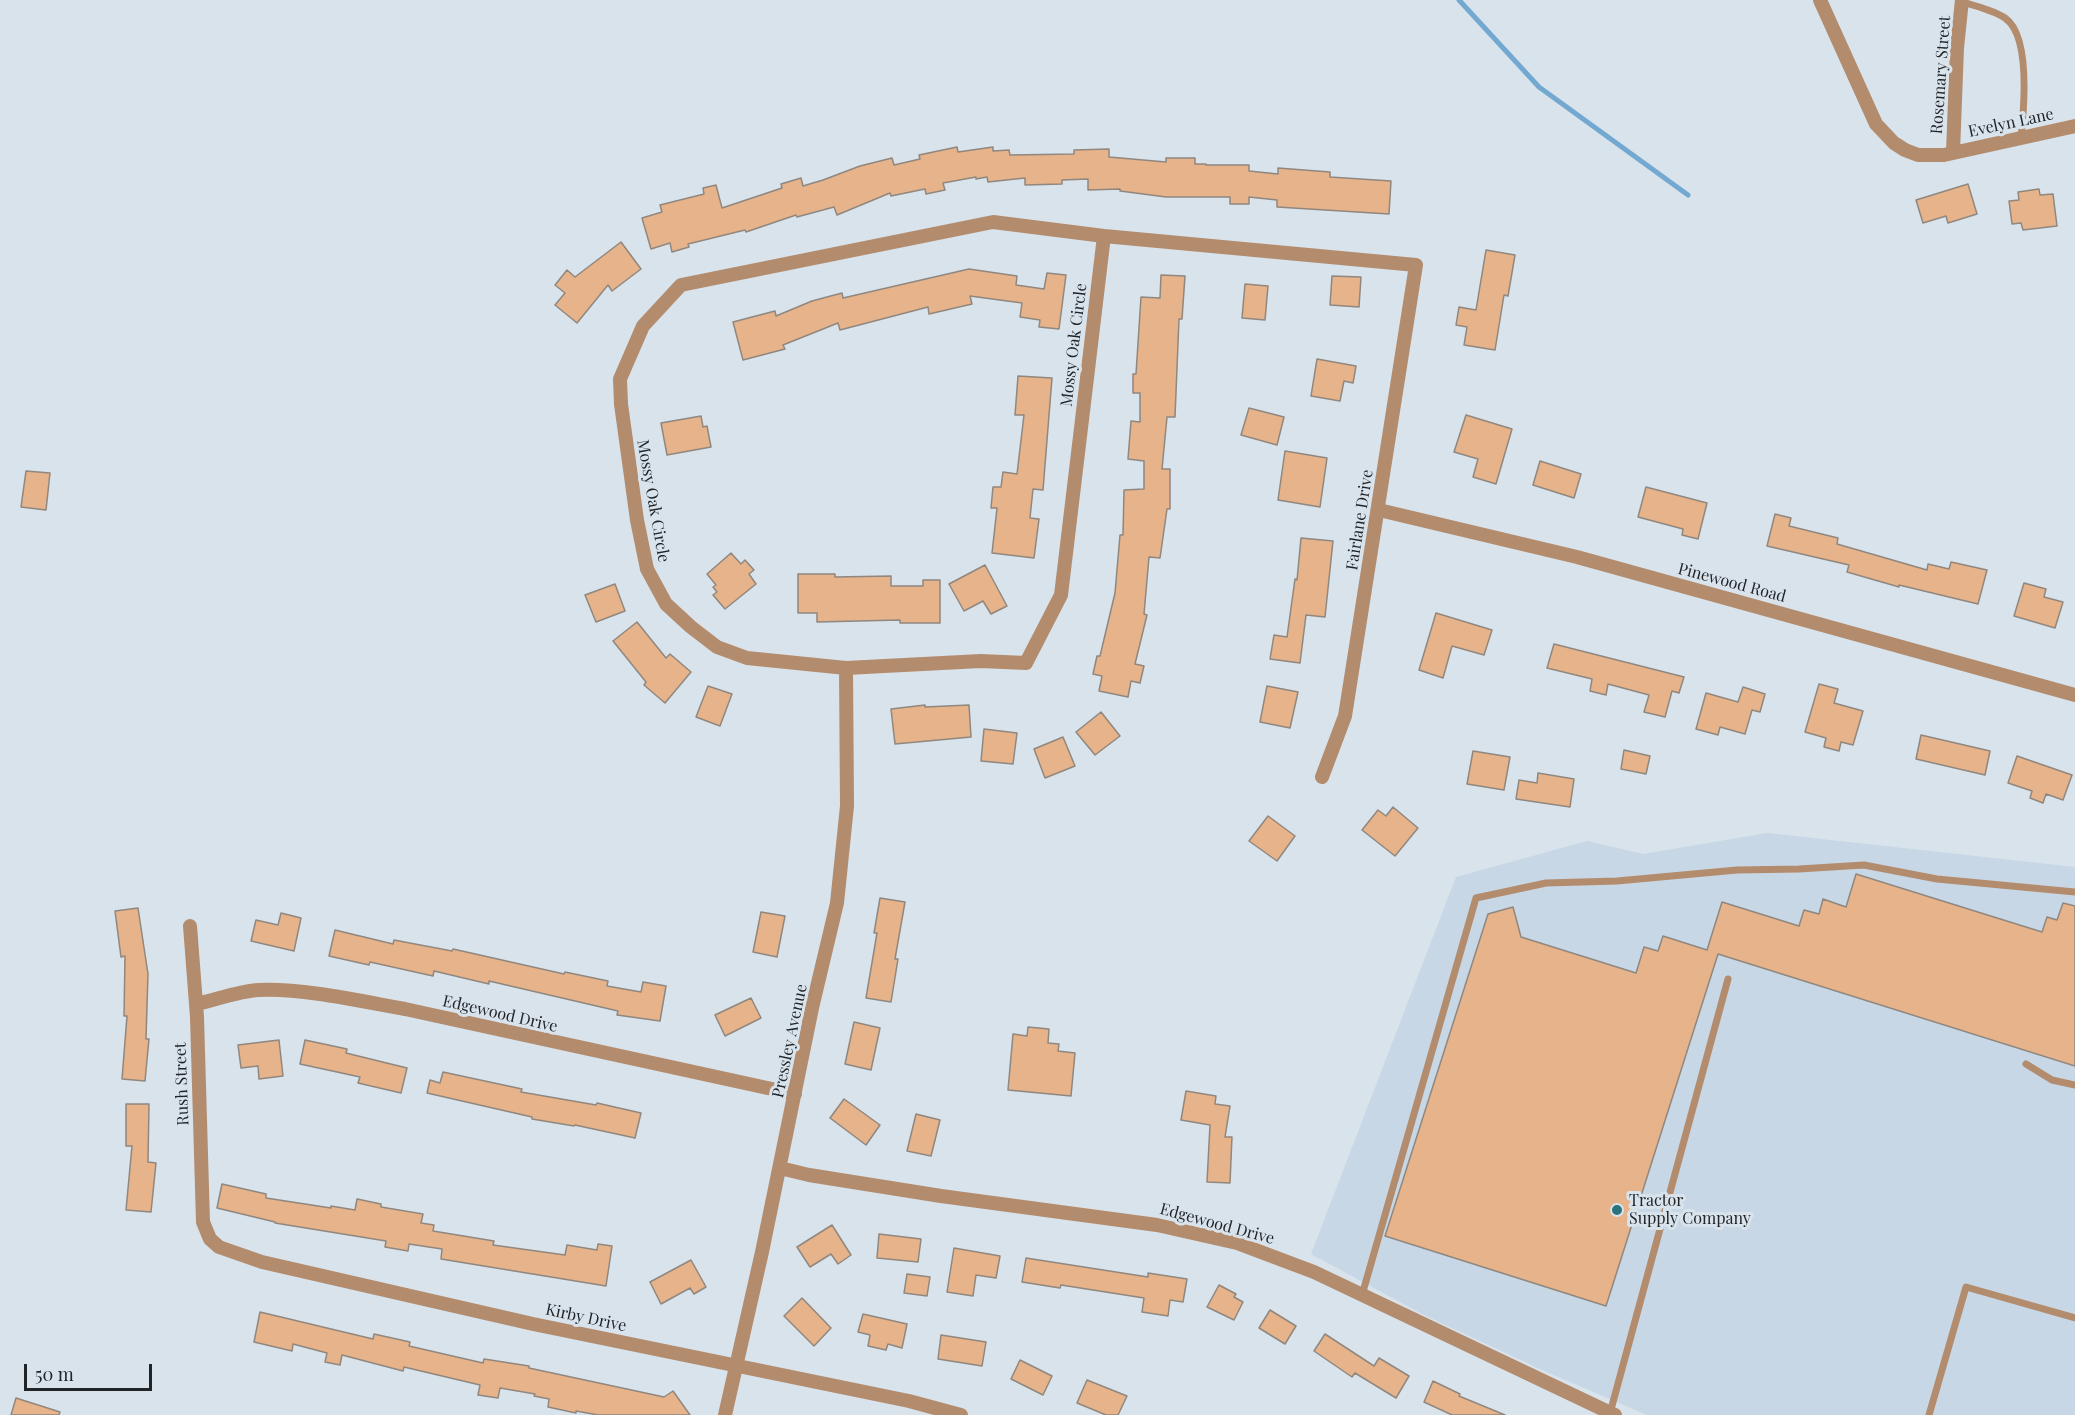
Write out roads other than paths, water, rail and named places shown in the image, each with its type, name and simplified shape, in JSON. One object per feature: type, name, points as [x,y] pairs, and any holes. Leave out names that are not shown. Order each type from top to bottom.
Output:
[{"type":"street","name":"Evelyn Lane","points":[[1820,0],[1876,124],[1884,134],[1905,150],[1918,155],[1944,155],[2075,126]]},
{"type":"street","name":"Rosemary Street","points":[[1953,152],[1957,48],[1962,1]]},
{"type":"street","name":"Mossy Oak Circle","points":[[1104,236],[1061,595],[1026,663],[981,661],[846,668],[747,658],[717,647],[666,604],[647,569],[637,520],[621,404],[620,379],[644,326],[681,285],[993,222],[1104,236],[1416,265]]},
{"type":"street","name":"Fairlane Drive","points":[[1322,777],[1345,716],[1416,265]]},
{"type":"street","name":"Pinewood Road","points":[[1379,510],[1577,557],[2075,695]]},
{"type":"street","name":"Pressley Avenue","points":[[725,1415],[780,1168],[812,1008],[837,903],[848,806],[846,668]]},
{"type":"street","name":"Rush Street","points":[[190,926],[196,1004],[203,1222],[210,1239]]},
{"type":"street","name":"Edgewood Drive","points":[[196,1004],[256,990],[344,998],[405,1009],[795,1094]]},
{"type":"street","name":"Edgewood Drive","points":[[780,1168],[809,1175],[930,1194],[1157,1225],[1237,1243],[1294,1263],[1611,1414]]},
{"type":"street","name":"Kirby Drive","points":[[210,1239],[219,1247],[262,1262],[533,1324],[909,1401],[961,1415]]},
{"type":"lane","points":[[1962,1],[2006,18],[2018,32],[2024,52],[2020,139]]},
{"type":"lane","points":[[1362,1295],[1476,898],[1546,884],[1617,881],[1737,870],[1864,865],[1937,879],[2075,892]]},
{"type":"lane","points":[[1611,1414],[1728,979]]},
{"type":"lane","points":[[2026,1065],[2052,1080],[2075,1085]]},
{"type":"lane","points":[[1929,1415],[1966,1287],[2075,1318]]},
{"type":"waterway","points":[[1459,0],[1539,87],[1688,195]]},
{"type":"place","name":"Tractor Supply Company","points":[[1617,1210]]}]
